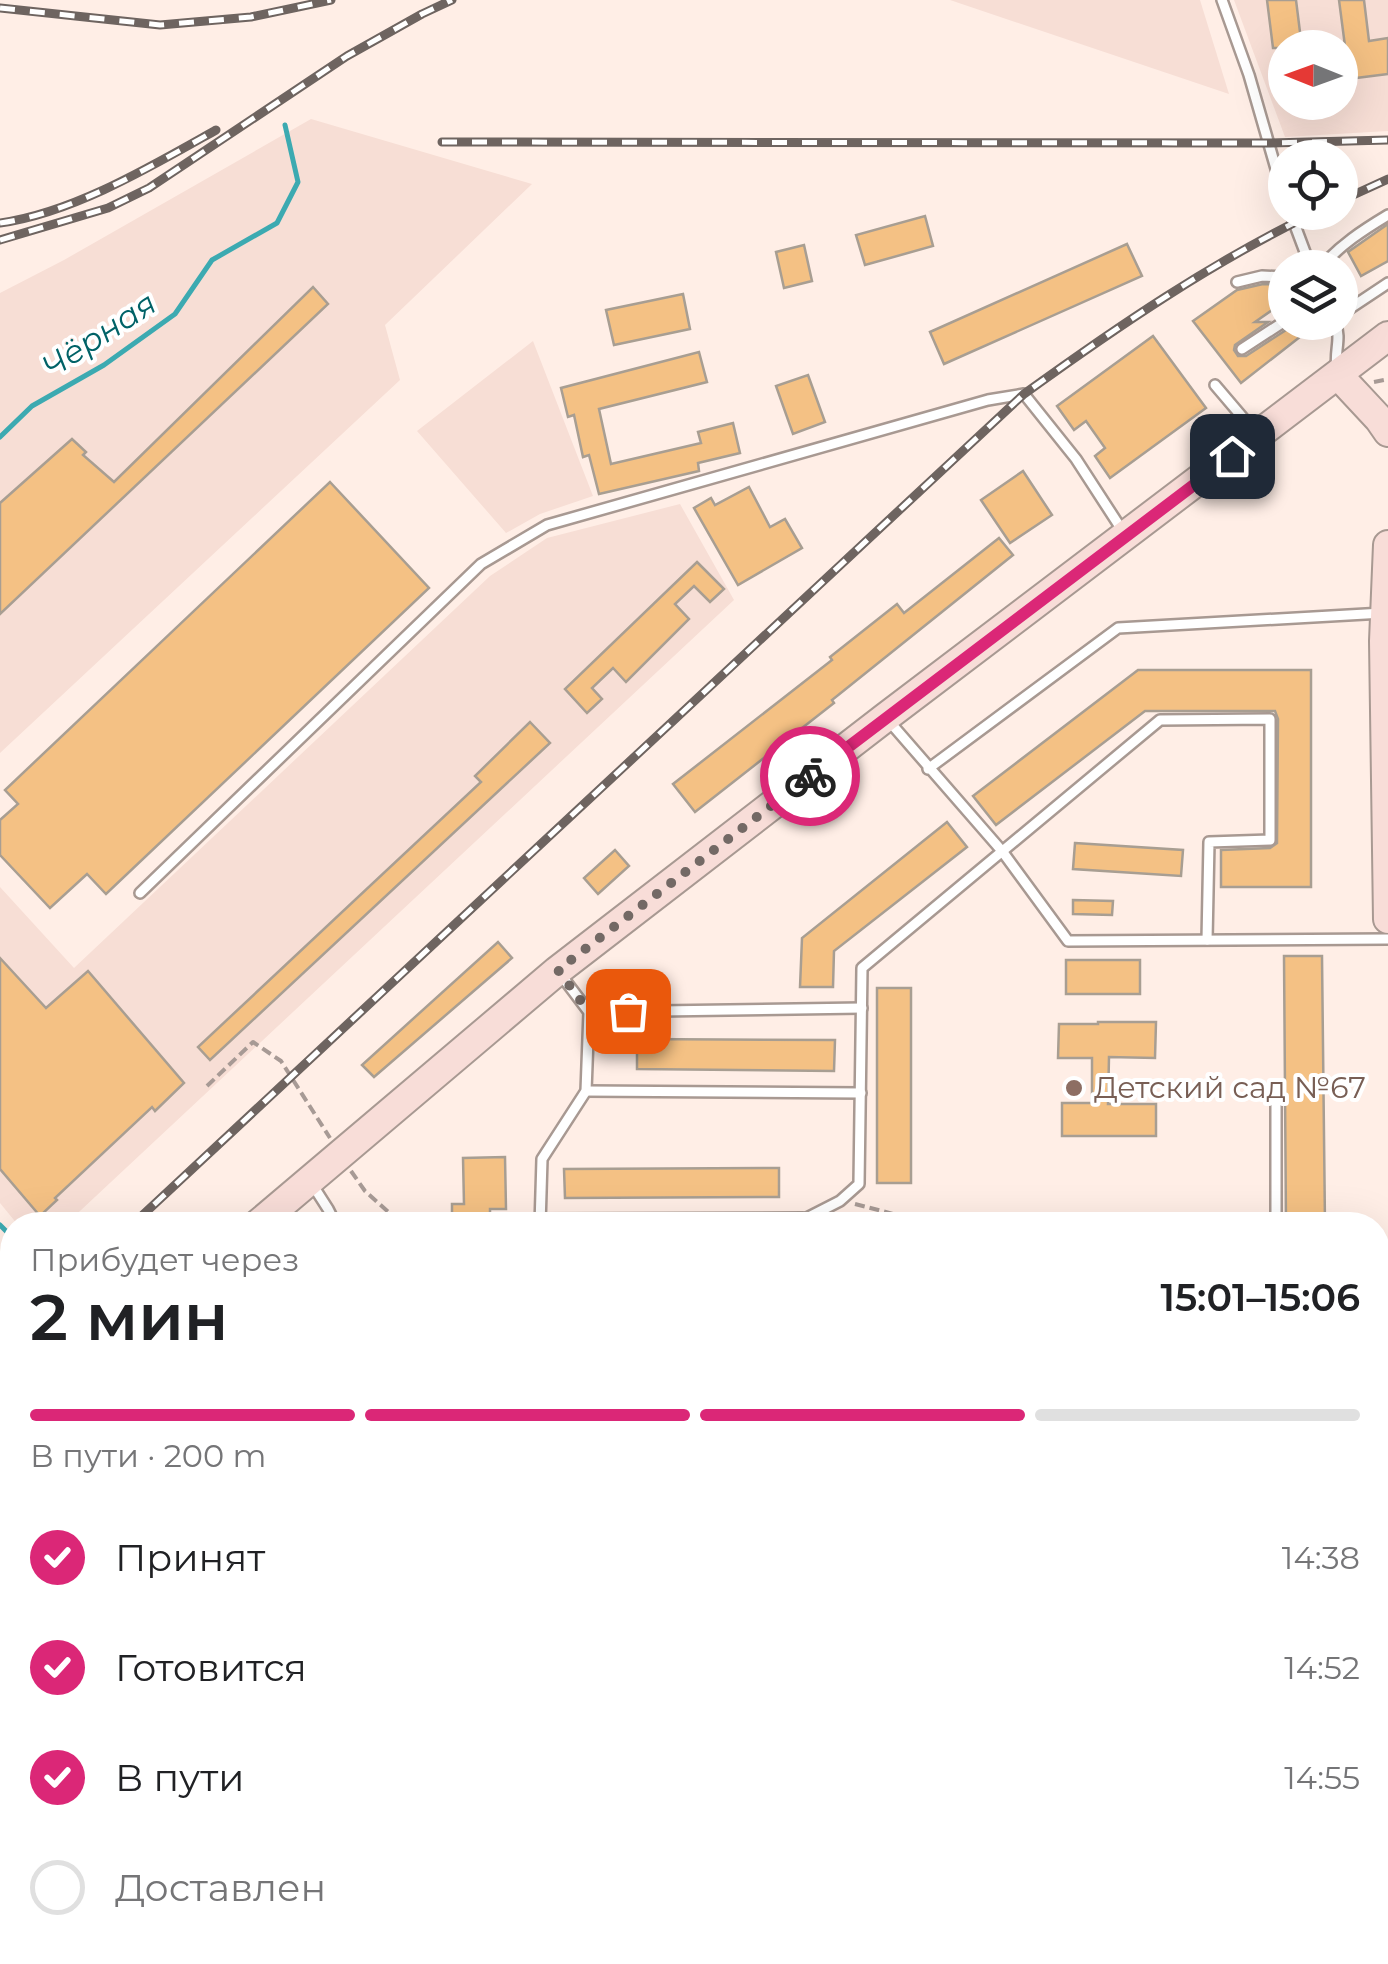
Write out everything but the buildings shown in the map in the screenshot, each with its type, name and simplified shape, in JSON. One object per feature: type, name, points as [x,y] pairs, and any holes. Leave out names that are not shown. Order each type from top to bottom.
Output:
[{"type":"main road","points":[[272,1212],[558,970],[1388,336]]},
{"type":"main road","points":[[1338,376],[1388,432]]},
{"type":"main road","points":[[1388,545],[1388,919]]},
{"type":"lane","points":[[1222,0],[1269,140]]},
{"type":"lane","points":[[1337,250],[1388,215]]},
{"type":"lane","points":[[1236,282],[1268,276]]},
{"type":"lane","points":[[1358,303],[1388,283]]},
{"type":"lane","points":[[1242,350],[1268,332]]},
{"type":"lane","points":[[1338,376],[1335,357],[1340,340]]},
{"type":"lane","points":[[1215,385],[1258,436]]},
{"type":"lane","points":[[140,893],[482,564],[547,524],[988,400],[1024,394],[1076,459],[1126,536]]},
{"type":"lane","points":[[928,769],[1118,628],[1386,632]]},
{"type":"lane","points":[[886,718],[1002,851],[1068,941],[1388,939]]},
{"type":"lane","points":[[817,1212],[840,1201],[859,1184],[862,968],[1160,720],[1270,719],[1270,840],[1209,842],[1207,940]]},
{"type":"lane","points":[[540,1212],[542,1158],[586,1091],[589,1012],[558,970]]},
{"type":"lane","points":[[589,1012],[862,1008]]},
{"type":"lane","points":[[1276,1089],[1276,1212]]},
{"type":"lane","points":[[586,1091],[862,1093]]},
{"type":"lane","points":[[309,1180],[330,1212]]},
{"type":"path","points":[[207,1086],[253,1042],[281,1060],[365,1191],[388,1212]]},
{"type":"path","points":[[840,1201],[886,1212]]},
{"type":"shaded area","points":[[950,0],[1200,0],[1229,94]]},
{"type":"shaded area","points":[[1234,0],[1388,0],[1388,131],[1285,137],[1279,120],[1358,120],[1358,30],[1268,30],[1268,91]]},
{"type":"shaded area","points":[[311,119],[532,184],[385,325],[400,380],[0,753],[0,293]]},
{"type":"shaded area","points":[[533,341],[593,496],[540,514],[506,533],[417,431]]},
{"type":"shaded area","points":[[680,504],[734,600],[79,1212],[7,1212],[0,1203],[0,887],[74,968],[490,576],[547,538]]},
{"type":"waterway","name":"Чёрная","points":[[0,437],[32,406],[104,365],[175,314],[212,260],[277,223],[298,182],[285,125]]},
{"type":"railway","points":[[0,8],[160,25],[251,17],[331,0]]},
{"type":"railway","points":[[0,240],[108,208],[149,188],[347,56],[452,0]]},
{"type":"railway","points":[[0,223],[84,199],[216,130]]},
{"type":"railway","points":[[442,142],[1388,140]]},
{"type":"railway","points":[[1358,193],[1388,179]]},
{"type":"railway","points":[[146,1212],[1024,394],[1166,297],[1282,230]]},
{"type":"way so far","points":[[628,1011],[589,1012],[558,970],[810,776]]},
{"type":"place","name":"Детский сад №67","points":[[1074,1088]]},
{"type":"route","points":[[810,776],[1232,456]]}]
